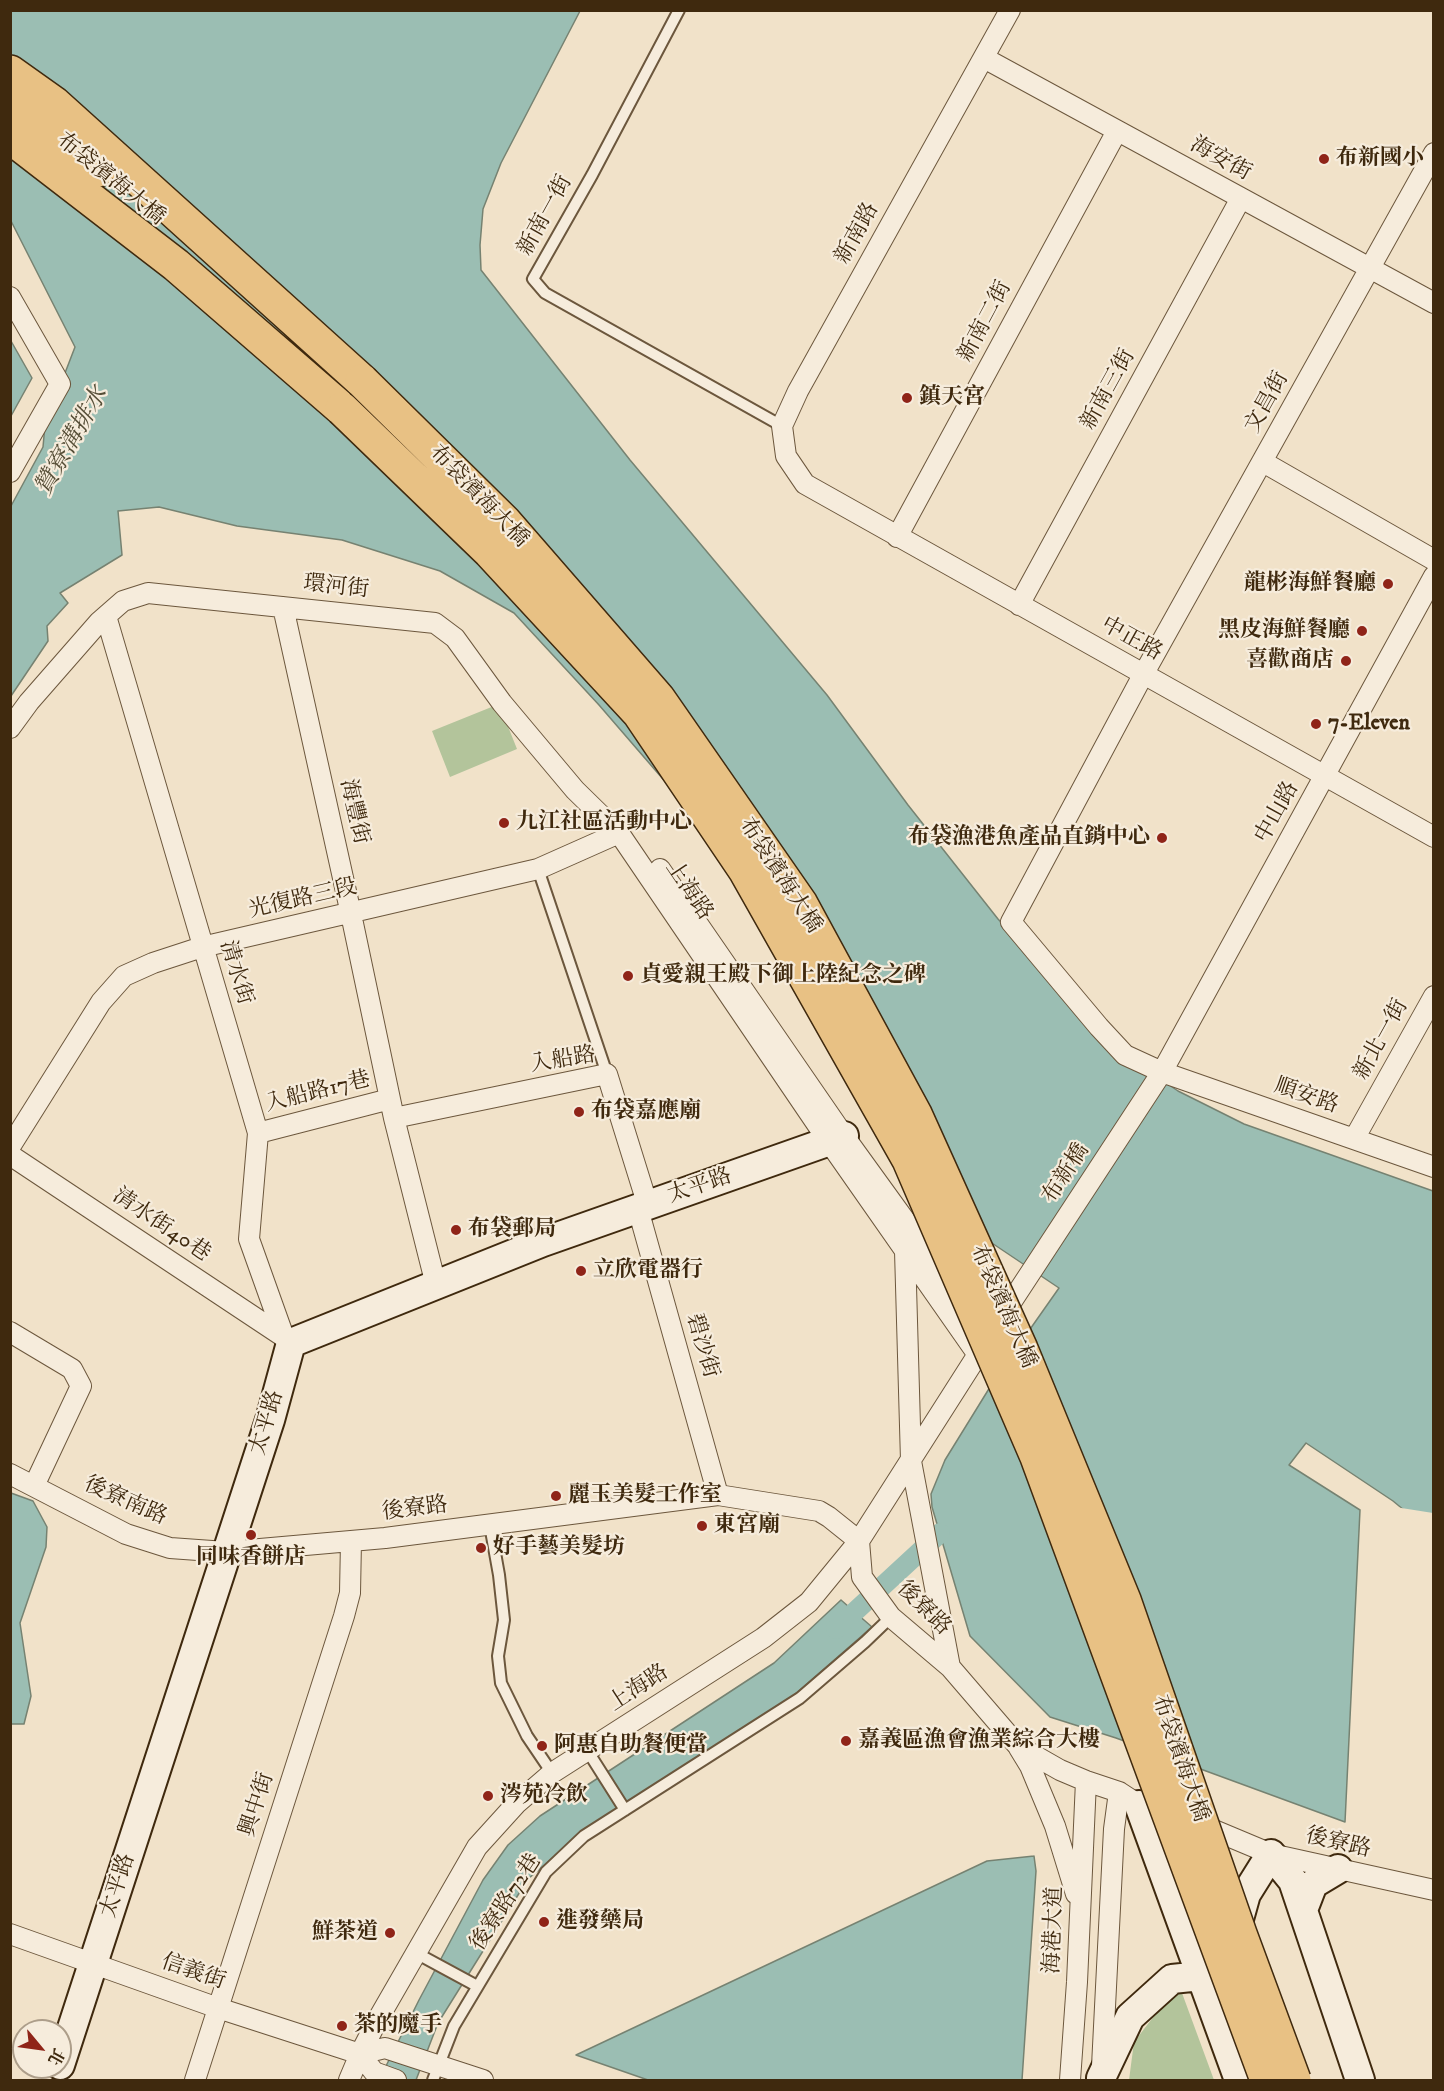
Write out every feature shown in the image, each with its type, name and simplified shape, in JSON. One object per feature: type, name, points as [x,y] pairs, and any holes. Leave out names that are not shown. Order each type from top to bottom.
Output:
[{"type":"highway","points":[[10,72],[55,104],[362,381]]},
{"type":"highway","name":"布袋濱海大橋","points":[[10,104],[47,129],[362,381],[505,522],[658,698],[801,904],[915,1114],[1022,1349],[1124,1600],[1240,1934],[1294,2080]]},
{"type":"highway","name":"布袋濱海大橋","points":[[10,137],[176,265],[342,409],[490,552],[639,713],[745,870],[909,1160],[1037,1457],[1267,2080]]},
{"type":"highway","points":[[10,158],[342,409]]},
{"type":"main road","name":"太平路","points":[[72,2031],[270,1420],[287,1340],[436,1286],[543,1242],[837,1139]]},
{"type":"main road","points":[[1129,1798],[1201,1976],[1239,2080]]},
{"type":"main road","points":[[1219,2025],[1220,1987],[1246,1894],[1271,1854],[1293,1881],[1360,2080]]},
{"type":"main road","points":[[1303,1910],[1313,1884],[1338,1869]]},
{"type":"main road","points":[[1101,2079],[1130,2017],[1172,1979],[1201,1976]]},
{"type":"street","name":"新南路","points":[[782,426],[798,391],[1010,10]]},
{"type":"street","name":"海安街","points":[[984,58],[1434,303]]},
{"type":"street","name":"新南二街","points":[[897,537],[1118,131]]},
{"type":"street","name":"文昌街","points":[[1162,1072],[1125,1055],[1099,1028],[1011,922],[1143,675],[1434,153]]},
{"type":"street","name":"新南三街","points":[[1019,605],[1241,198]]},
{"type":"street","points":[[10,297],[60,384],[10,472]]},
{"type":"street","name":"中正路","points":[[782,426],[786,456],[805,484],[1434,837]]},
{"type":"street","points":[[1263,462],[1434,560]]},
{"type":"street","name":"中山路","points":[[1162,1072],[1434,576]]},
{"type":"street","name":"環河街","points":[[10,728],[29,702],[106,616],[123,601],[148,593],[435,623],[455,638],[502,703],[531,738],[575,790],[619,833]]},
{"type":"street","name":"海豐街","points":[[283,607],[392,1109]]},
{"type":"street","name":"清水街","points":[[106,616],[258,1133],[249,1239],[287,1340]]},
{"type":"street","name":"光復路三段","points":[[10,1147],[101,1002],[124,976],[153,963],[202,947],[538,869],[619,833]]},
{"type":"street","name":"上海路","points":[[619,833],[837,1139],[917,1237],[972,1329],[978,1355]]},
{"type":"street","name":"新北一街","points":[[1354,1139],[1434,996]]},
{"type":"street","name":"順安路","points":[[1162,1072],[1434,1167]]},
{"type":"street","name":"布新橋","points":[[1012,1301],[1162,1072]]},
{"type":"street","name":"入船路","points":[[392,1109],[607,1074],[643,1207]]},
{"type":"street","points":[[392,1109],[436,1286]]},
{"type":"street","name":"入船路17巷","points":[[258,1133],[392,1109]]},
{"type":"street","name":"上海路","points":[[837,1139],[905,1251],[978,1355]]},
{"type":"street","name":"清水街40巷","points":[[10,1155],[287,1340]]},
{"type":"street","name":"碧沙街","points":[[643,1207],[718,1496]]},
{"type":"street","points":[[905,1251],[910,1461],[950,1668]]},
{"type":"street","name":"上海路","points":[[349,2080],[360,2054],[477,1846],[516,1804],[552,1773],[772,1631],[809,1602],[860,1541],[1012,1301]]},
{"type":"street","points":[[10,1332],[72,1369],[81,1386],[34,1486]]},
{"type":"street","name":"後寮南路","points":[[10,1474],[126,1534],[170,1548],[226,1552]]},
{"type":"street","name":"後寮路","points":[[226,1552],[351,1541],[718,1496],[819,1511],[860,1541],[862,1577],[891,1617],[950,1668],[1018,1746],[1060,1770],[1271,1854],[1434,1890]]},
{"type":"street","name":"興中街","points":[[195,2080],[344,1616],[350,1593],[351,1541]]},
{"type":"street","points":[[1018,1746],[1030,1766],[1054,1826],[1080,1908]]},
{"type":"street","name":"海港大道","points":[[1071,2080],[1086,1781]]},
{"type":"street","points":[[1101,2079],[1114,1829],[1129,1798]]},
{"type":"street","name":"信義街","points":[[10,1934],[360,2054]]},
{"type":"street","points":[[396,2080],[374,2072],[360,2054],[385,2048],[432,2070],[483,2080]]},
{"type":"lane","name":"新南一街","points":[[680,10],[533,279],[545,293],[782,426]]},
{"type":"lane","points":[[538,869],[607,1074]]},
{"type":"lane","points":[[490,1525],[504,1620],[498,1656],[501,1683],[527,1736],[552,1773]]},
{"type":"lane","name":"後寮路72巷","points":[[432,2070],[477,1986],[546,1872],[584,1836],[800,1698],[891,1617]]},
{"type":"lane","points":[[587,1750],[625,1810]]},
{"type":"lane","points":[[416,1953],[477,1986]]},
{"type":"green space","points":[[499,704],[517,749],[450,777],[432,731]]},
{"type":"green space","points":[[1182,1993],[1214,2080],[1129,2080],[1134,2042],[1168,1998]]},
{"type":"water","name":"贊寮溝排水","points":[[11,11],[580,11],[501,163],[483,209],[480,245],[481,270],[630,460],[827,695],[908,805],[998,919],[1125,1055],[1178,1091],[1244,1124],[1433,1191],[1433,1534],[1393,1501],[1306,1443],[1289,1465],[1360,1510],[1345,1822],[1116,1738],[1050,1717],[970,1636],[932,1507],[931,1494],[945,1460],[995,1379],[1059,1288],[956,1219],[700,822],[599,705],[514,613],[440,571],[342,540],[237,526],[159,507],[118,511],[122,555],[60,593],[68,603],[47,626],[48,641],[11,696],[11,506],[43,447],[45,425],[75,347],[11,221]]},
{"type":"water","points":[[11,341],[32,378],[10,416]]},
{"type":"water","points":[[11,1493],[33,1501],[47,1527],[46,1547],[20,1623],[31,1696],[24,1724],[11,1724]]},
{"type":"water","points":[[841,1600],[872,1627],[793,1696],[591,1825],[528,1879],[438,2023],[416,2080],[379,2080],[483,1880],[508,1845],[540,1816],[774,1663]]},
{"type":"water","points":[[1034,1856],[1036,1871],[1022,2080],[648,2080],[576,2055],[987,1861]]},
{"type":"pier","points":[[1395,1507],[1433,1513],[1434,1537],[1432,1536]]},
{"type":"waterway","points":[[836,1629],[940,1533]]},
{"type":"place","name":"布新國小","points":[[1324,159]]},
{"type":"place","name":"鎮天宮","points":[[907,398]]},
{"type":"place","name":"龍彬海鮮餐廳","points":[[1388,584]]},
{"type":"place","name":"黑皮海鮮餐廳","points":[[1362,631]]},
{"type":"place","name":"喜歡商店","points":[[1346,661]]},
{"type":"place","name":"7-Eleven","points":[[1316,724]]},
{"type":"place","name":"九江社區活動中心","points":[[504,823]]},
{"type":"place","name":"布袋漁港魚產品直銷中心","points":[[1162,838]]},
{"type":"place","name":"貞愛親王殿下御上陸紀念之碑","points":[[628,976]]},
{"type":"place","name":"布袋嘉應廟","points":[[579,1112]]},
{"type":"place","name":"布袋郵局","points":[[456,1230]]},
{"type":"place","name":"立欣電器行","points":[[581,1271]]},
{"type":"place","name":"麗玉美髮工作室","points":[[556,1496]]},
{"type":"place","name":"東宮廟","points":[[702,1526]]},
{"type":"place","name":"同味香餅店","points":[[251,1535]]},
{"type":"place","name":"好手藝美髮坊","points":[[481,1548]]},
{"type":"place","name":"嘉義區漁會漁業綜合大樓","points":[[846,1741]]},
{"type":"place","name":"阿惠自助餐便當","points":[[542,1746]]},
{"type":"place","name":"涔苑冷飲","points":[[488,1796]]},
{"type":"place","name":"進發藥局","points":[[544,1922]]},
{"type":"place","name":"鮮茶道","points":[[390,1933]]},
{"type":"place","name":"茶的魔手","points":[[342,2026]]}]
